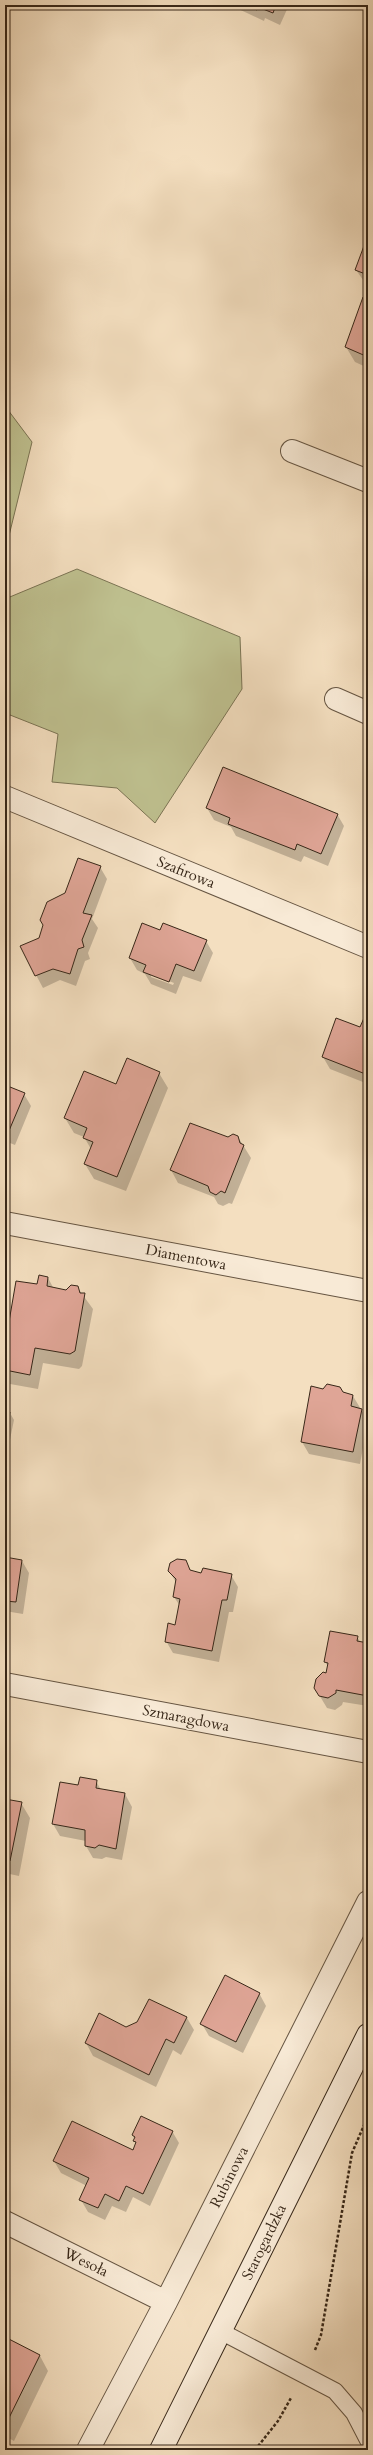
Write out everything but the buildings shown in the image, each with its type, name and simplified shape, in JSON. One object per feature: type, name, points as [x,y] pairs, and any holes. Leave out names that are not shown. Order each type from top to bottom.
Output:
[{"type":"street","points":[[292,451],[368,481]]},
{"type":"street","points":[[336,699],[368,713]]},
{"type":"street","name":"Szafirowa","points":[[5,798],[368,946]]},
{"type":"street","name":"Diamentowa","points":[[5,1223],[368,1291]]},
{"type":"street","name":"Szmaragdowa","points":[[5,1684],[368,1752]]},
{"type":"street","name":"Rubinowa","points":[[88,2450],[166,2302],[368,1902]]},
{"type":"street","name":"Starogardzka","points":[[161,2450],[368,2035]]},
{"type":"street","name":"Wesoła","points":[[5,2222],[166,2302]]},
{"type":"lane","points":[[220,2331],[335,2391],[354,2413],[368,2440]]},
{"type":"path","points":[[256,2450],[278,2421],[305,2374],[321,2334],[352,2153],[368,2116]]},
{"type":"green space","points":[[5,406],[32,442],[5,552]]},
{"type":"green space","points":[[77,569],[240,637],[242,689],[155,823],[117,788],[52,782],[58,734],[5,713],[5,599]]}]
